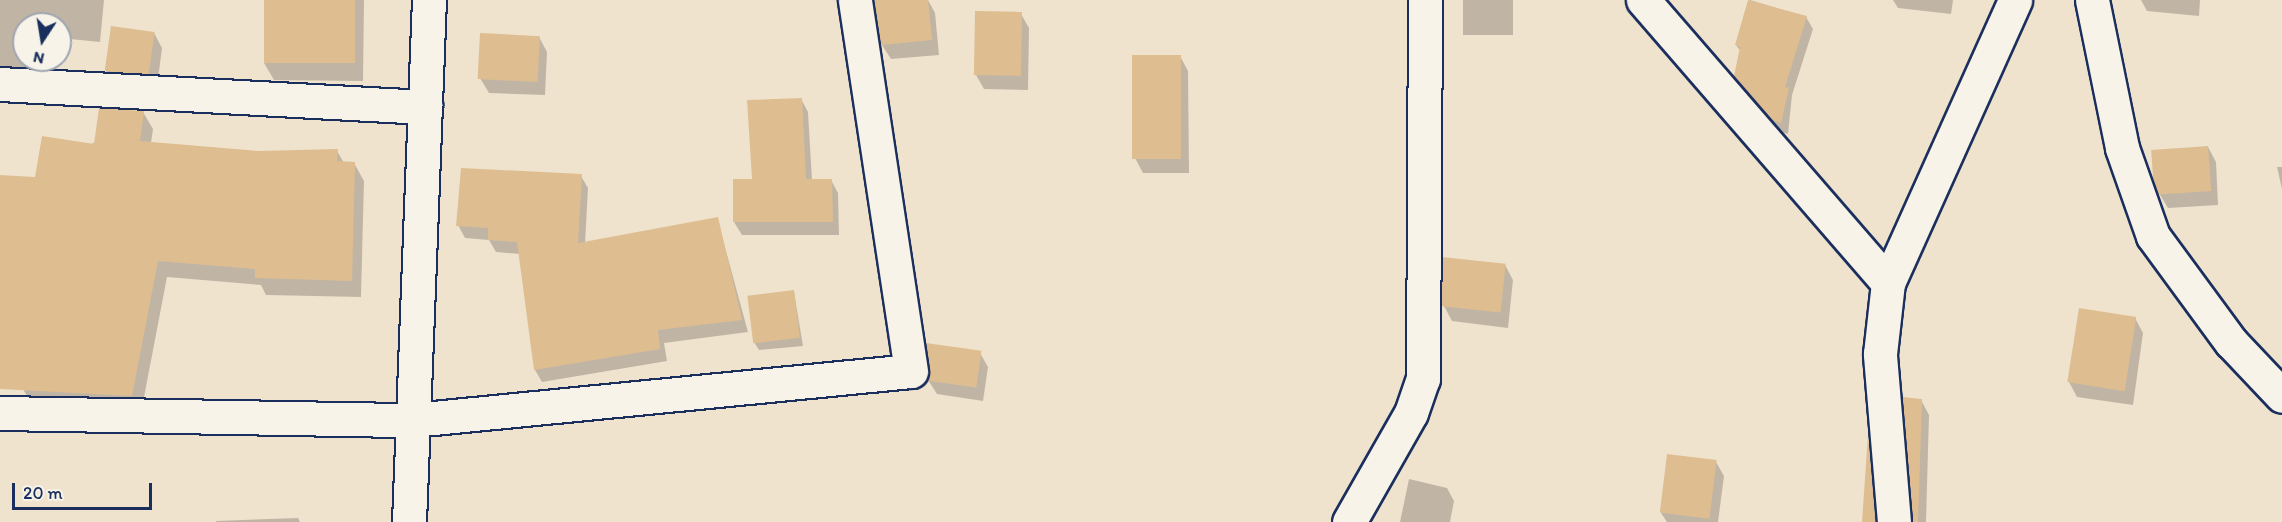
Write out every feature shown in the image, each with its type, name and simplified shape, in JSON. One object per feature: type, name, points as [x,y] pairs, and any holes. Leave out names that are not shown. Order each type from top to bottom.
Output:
[{"type":"street","points":[[409,522],[429,0]]},
{"type":"street","points":[[0,413],[413,420],[911,371],[855,0]]},
{"type":"street","points":[[1349,522],[1410,413],[1423,379],[1425,0]]},
{"type":"street","points":[[1643,0],[1888,283]]},
{"type":"street","points":[[1894,522],[1880,354],[1888,283],[2015,0]]},
{"type":"street","points":[[2092,0],[2122,148],[2153,236],[2231,342],[2282,396]]},
{"type":"street","points":[[0,84],[425,107]]},
{"type":"building","points":[[264,0],[355,0],[355,63],[264,63]]},
{"type":"building","points":[[874,0],[928,0],[932,40],[881,45]]},
{"type":"building","points":[[1748,0],[1807,16],[1785,87],[1789,88],[1781,123],[1772,120],[1734,76],[1740,47],[1735,45]]},
{"type":"building","points":[[975,11],[1022,12],[1021,76],[974,75]]},
{"type":"building","points":[[111,26],[155,32],[148,77],[105,71]]},
{"type":"building","points":[[480,33],[540,36],[538,82],[478,79]]},
{"type":"building","points":[[1132,55],[1181,55],[1181,159],[1132,159]]},
{"type":"building","points":[[802,98],[806,179],[832,179],[833,222],[733,222],[733,179],[752,179],[747,100]]},
{"type":"building","points":[[99,108],[144,111],[140,141],[258,151],[338,149],[337,161],[355,162],[352,281],[255,278],[255,269],[158,261],[132,396],[0,389],[0,175],[35,177],[42,136],[94,144]]},
{"type":"building","points":[[2208,146],[2211,191],[2154,195],[2151,150]]},
{"type":"building","points":[[461,168],[582,174],[578,243],[718,217],[742,320],[658,330],[660,349],[534,370],[517,242],[488,240],[488,228],[456,226]]},
{"type":"building","points":[[1442,257],[1506,264],[1501,312],[1437,306]]},
{"type":"building","points":[[794,290],[800,338],[753,343],[747,296]]},
{"type":"building","points":[[2079,308],[2136,317],[2125,391],[2067,382]]},
{"type":"building","points":[[926,343],[981,351],[976,387],[921,380]]},
{"type":"building","points":[[1902,397],[1922,399],[1918,522],[1912,522]]},
{"type":"building","points":[[1868,434],[1875,522],[1862,522]]},
{"type":"building","points":[[1667,454],[1717,460],[1709,519],[1660,513]]}]
